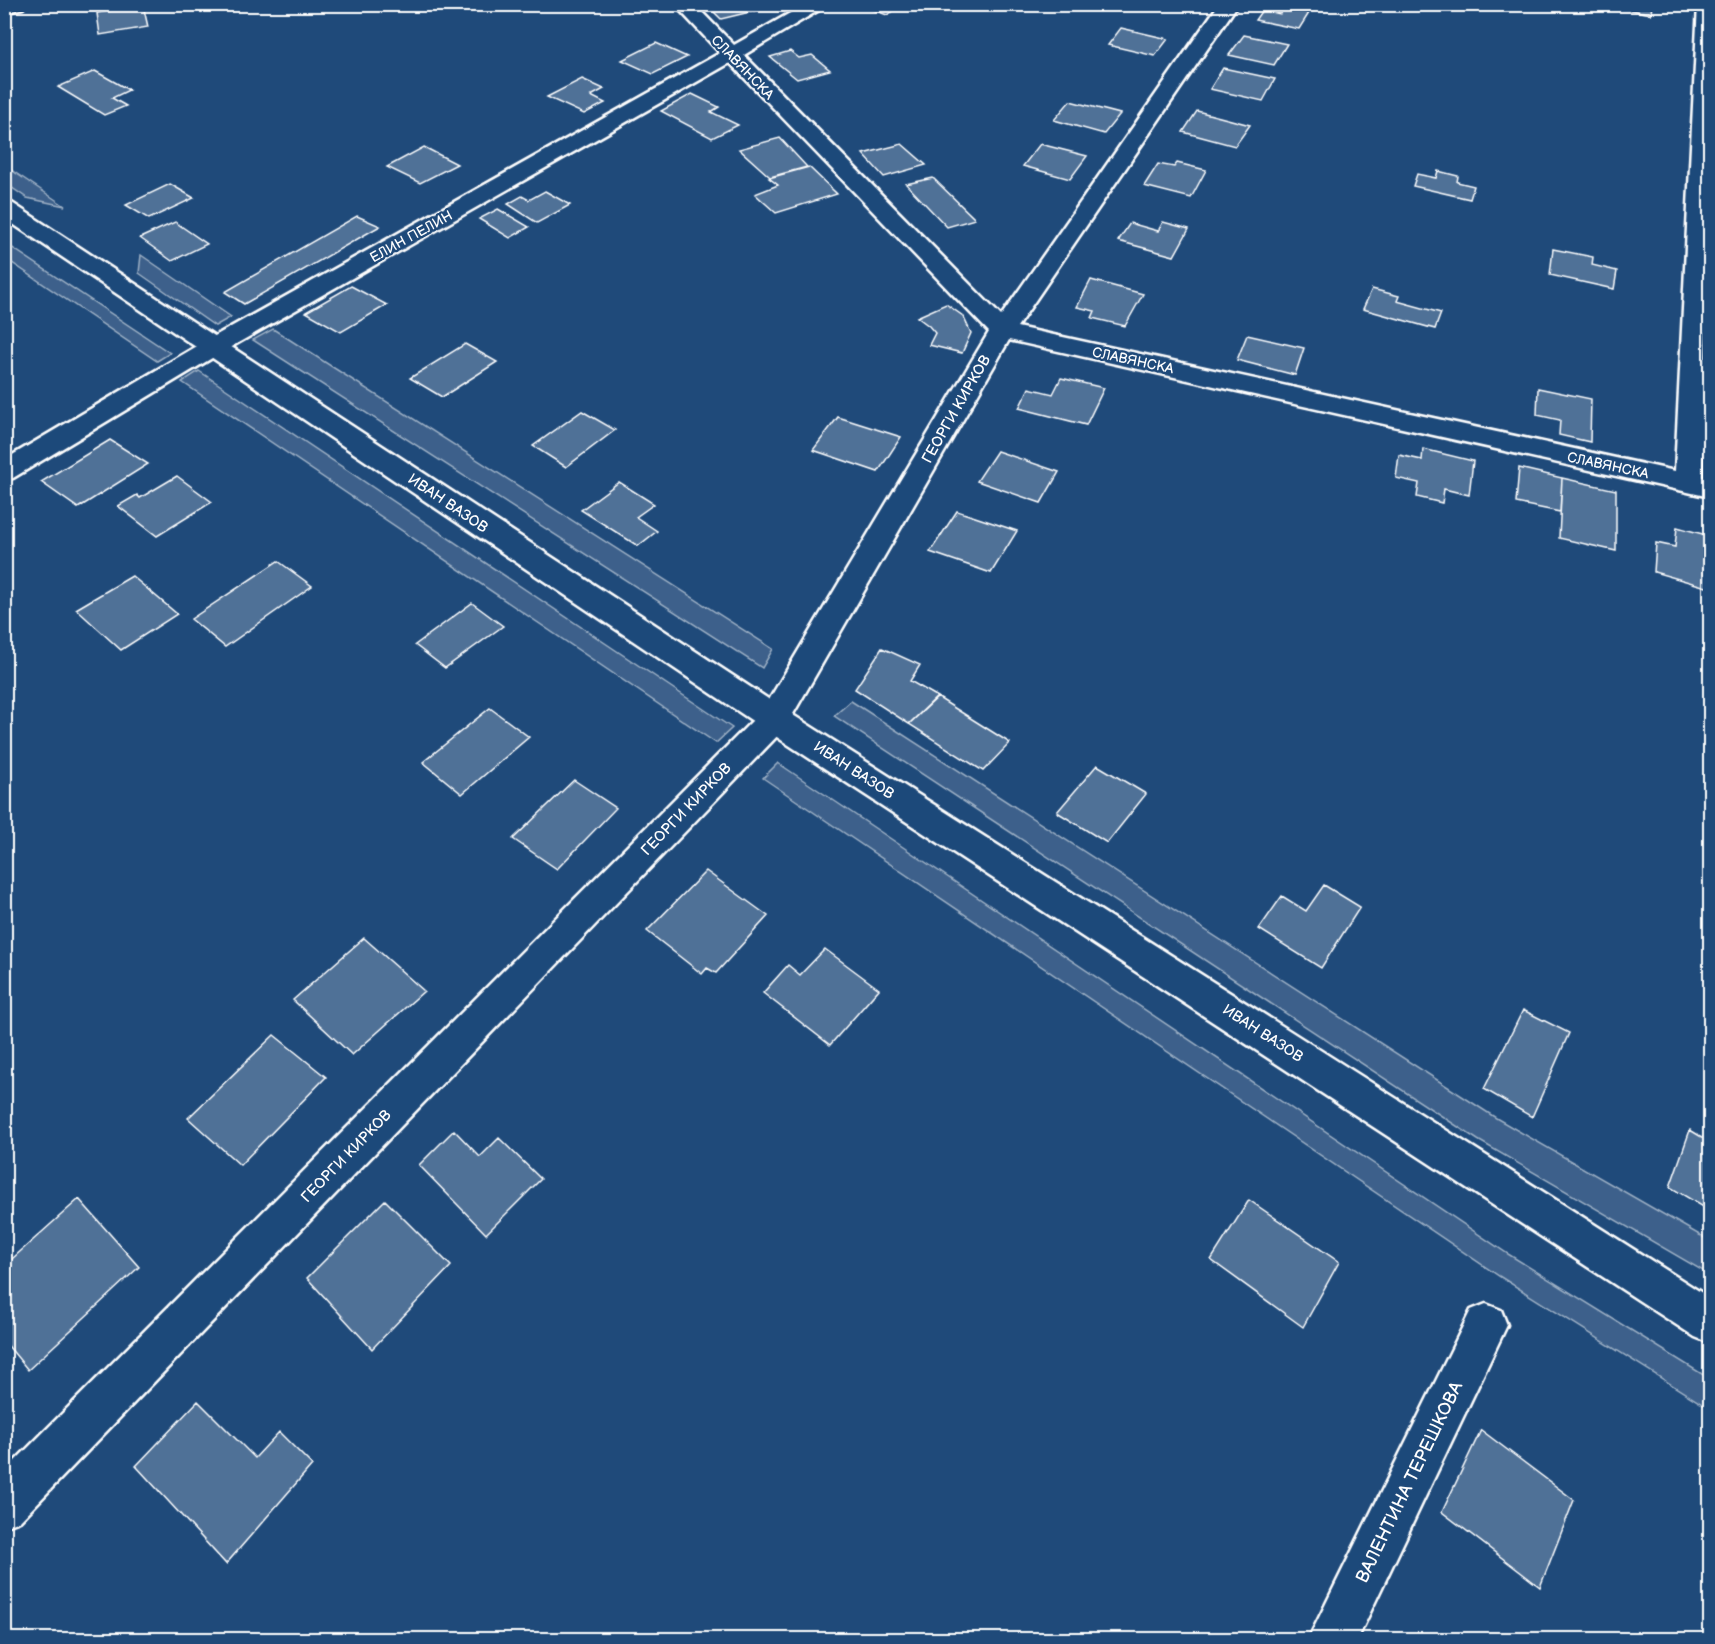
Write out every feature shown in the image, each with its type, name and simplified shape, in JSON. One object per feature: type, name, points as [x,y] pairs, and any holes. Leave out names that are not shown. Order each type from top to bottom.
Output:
[{"type":"street","points":[[4,8],[17,4]]},
{"type":"street","name":"СЛАВЯНСКА","points":[[683,4],[1002,331],[1699,485]]},
{"type":"street","name":"ЕЛИН ПЕЛИН","points":[[4,472],[213,346],[732,56],[820,4]]},
{"type":"street","name":"ГЕОРГИ КИРКОВ","points":[[4,1505],[774,719],[1002,331],[1229,4]]},
{"type":"street","points":[[1699,485],[1707,4]]},
{"type":"street","name":"ИВАН ВАЗОВ","points":[[4,208],[774,719],[1710,1322]]},
{"type":"street","name":"ВАЛЕНТИНА ТЕРЕШКОВА","points":[[1332,1640],[1486,1325]]},
{"type":"shaded area","points":[[4,166],[65,206],[27,198],[5,183]]},
{"type":"shaded area","points":[[4,243],[170,353],[157,361],[5,258]]},
{"type":"shaded area","points":[[141,255],[231,317],[215,326],[139,273]]},
{"type":"shaded area","points":[[273,329],[773,649],[762,668],[253,340]]},
{"type":"shaded area","points":[[199,371],[732,728],[716,743],[182,382]]},
{"type":"shaded area","points":[[851,701],[1496,1118],[1710,1241],[1710,1275],[1478,1140],[834,716]]},
{"type":"shaded area","points":[[778,763],[1508,1254],[1710,1379],[1710,1409],[1499,1276],[763,778]]},
{"type":"building","points":[[189,4],[221,4],[190,10]]},
{"type":"building","points":[[706,4],[752,4],[758,10],[721,19]]},
{"type":"building","points":[[857,4],[905,4],[887,15]]},
{"type":"building","points":[[1603,4],[1652,4],[1651,14]]},
{"type":"building","points":[[143,5],[148,27],[100,35],[97,13]]},
{"type":"building","points":[[1284,8],[1309,13],[1299,29],[1255,20],[1262,10],[1280,14]]},
{"type":"building","points":[[1121,28],[1168,39],[1155,56],[1108,45]]},
{"type":"building","points":[[1244,35],[1287,44],[1274,65],[1229,55]]},
{"type":"building","points":[[656,43],[687,57],[653,74],[622,60]]},
{"type":"building","points":[[790,51],[799,58],[812,55],[830,70],[797,79],[770,57]]},
{"type":"building","points":[[1223,68],[1275,79],[1263,101],[1210,89]]},
{"type":"building","points":[[95,71],[129,90],[112,98],[126,106],[104,115],[58,87]]},
{"type":"building","points":[[582,79],[604,89],[591,96],[605,103],[584,114],[547,97]]},
{"type":"building","points":[[692,94],[719,107],[711,112],[738,125],[712,138],[661,111]]},
{"type":"building","points":[[1070,101],[1120,114],[1104,134],[1054,120]]},
{"type":"building","points":[[1197,111],[1250,125],[1235,146],[1183,132]]},
{"type":"building","points":[[780,138],[807,167],[770,177],[739,149]]},
{"type":"building","points":[[902,144],[926,165],[884,177],[863,154]]},
{"type":"building","points":[[1040,144],[1087,156],[1070,179],[1023,166]]},
{"type":"building","points":[[424,147],[457,164],[420,183],[387,167]]},
{"type":"building","points":[[1177,163],[1206,170],[1191,198],[1144,186],[1158,164],[1174,167]]},
{"type":"building","points":[[809,167],[837,194],[776,213],[755,194],[778,185],[769,178]]},
{"type":"building","points":[[1438,171],[1458,176],[1457,182],[1474,186],[1470,199],[1413,186],[1417,174],[1436,178]]},
{"type":"building","points":[[933,178],[975,219],[947,227],[906,184]]},
{"type":"building","points":[[170,184],[194,198],[149,219],[126,205]]},
{"type":"building","points":[[545,191],[570,205],[537,223],[508,204],[522,196],[529,200]]},
{"type":"building","points":[[498,209],[529,227],[510,238],[479,219]]},
{"type":"building","points":[[357,216],[380,226],[244,304],[225,292]]},
{"type":"building","points":[[175,222],[207,244],[172,261],[140,238]]},
{"type":"building","points":[[1163,222],[1189,229],[1174,256],[1118,241],[1130,223],[1158,231]]},
{"type":"building","points":[[1553,249],[1593,257],[1592,265],[1617,271],[1614,289],[1550,275]]},
{"type":"building","points":[[1091,280],[1143,294],[1125,326],[1092,318],[1095,311],[1077,307]]},
{"type":"building","points":[[351,286],[387,305],[341,332],[306,312]]},
{"type":"building","points":[[1372,289],[1399,296],[1397,301],[1441,313],[1435,329],[1363,309]]},
{"type":"building","points":[[946,304],[963,316],[971,333],[962,353],[929,345],[935,333],[917,317]]},
{"type":"building","points":[[1702,309],[1710,311],[1710,337],[1702,335]]},
{"type":"building","points":[[1247,335],[1304,348],[1295,375],[1237,360]]},
{"type":"building","points":[[465,344],[497,362],[442,397],[410,378]]},
{"type":"building","points":[[1061,378],[1104,388],[1086,425],[1019,408],[1029,388],[1053,394]]},
{"type":"building","points":[[1538,388],[1591,399],[1590,442],[1559,435],[1560,420],[1537,415]]},
{"type":"building","points":[[582,411],[615,430],[566,467],[533,446]]},
{"type":"building","points":[[838,417],[901,437],[878,472],[813,450]]},
{"type":"building","points":[[110,440],[148,464],[78,508],[41,482]]},
{"type":"building","points":[[1423,449],[1473,461],[1469,495],[1444,489],[1442,503],[1417,497],[1419,483],[1396,478],[1399,455],[1422,460]]},
{"type":"building","points":[[997,451],[1059,472],[1041,503],[977,481]]},
{"type":"building","points":[[1519,468],[1562,478],[1560,512],[1516,503]]},
{"type":"building","points":[[177,476],[212,502],[157,536],[118,506],[137,495],[140,498]]},
{"type":"building","points":[[1562,478],[1616,490],[1616,551],[1559,538]]},
{"type":"building","points":[[619,482],[654,504],[636,517],[657,531],[638,546],[581,510]]},
{"type":"building","points":[[957,511],[1017,531],[991,573],[930,552]]},
{"type":"building","points":[[1677,527],[1710,536],[1710,588],[1654,572],[1656,543],[1675,547]]},
{"type":"building","points":[[278,561],[312,586],[225,647],[191,619]]},
{"type":"building","points":[[132,576],[177,614],[121,650],[76,609]]},
{"type":"building","points":[[472,603],[503,626],[445,668],[415,645]]},
{"type":"building","points":[[882,648],[920,665],[910,681],[938,697],[909,724],[855,689]]},
{"type":"building","points":[[937,697],[1010,743],[983,771],[909,724]]},
{"type":"building","points":[[490,708],[529,737],[462,794],[423,762]]},
{"type":"building","points":[[1097,765],[1146,794],[1107,843],[1057,812]]},
{"type":"building","points":[[574,780],[616,808],[557,869],[513,839]]},
{"type":"building","points":[[706,871],[768,916],[716,973],[707,968],[702,974],[647,931]]},
{"type":"building","points":[[1324,885],[1360,907],[1321,968],[1259,929],[1282,896],[1306,911]]},
{"type":"building","points":[[364,938],[424,991],[352,1055],[293,1000]]},
{"type":"building","points":[[825,949],[879,989],[830,1045],[763,993],[788,965],[800,975]]},
{"type":"building","points":[[1523,1010],[1569,1033],[1532,1117],[1484,1089]]},
{"type":"building","points":[[274,1035],[326,1077],[240,1165],[188,1118]]},
{"type":"building","points":[[454,1130],[480,1157],[499,1138],[541,1179],[486,1234],[419,1165]]},
{"type":"building","points":[[1690,1130],[1710,1142],[1710,1211],[1670,1187]]},
{"type":"building","points":[[79,1199],[139,1267],[28,1370],[4,1341],[4,1266]]},
{"type":"building","points":[[385,1200],[451,1266],[372,1349],[307,1278]]},
{"type":"building","points":[[1249,1200],[1339,1262],[1303,1327],[1211,1260]]},
{"type":"building","points":[[198,1401],[255,1458],[279,1432],[312,1465],[226,1564],[136,1466]]},
{"type":"building","points":[[1481,1430],[1574,1500],[1540,1587],[1442,1512]]}]
